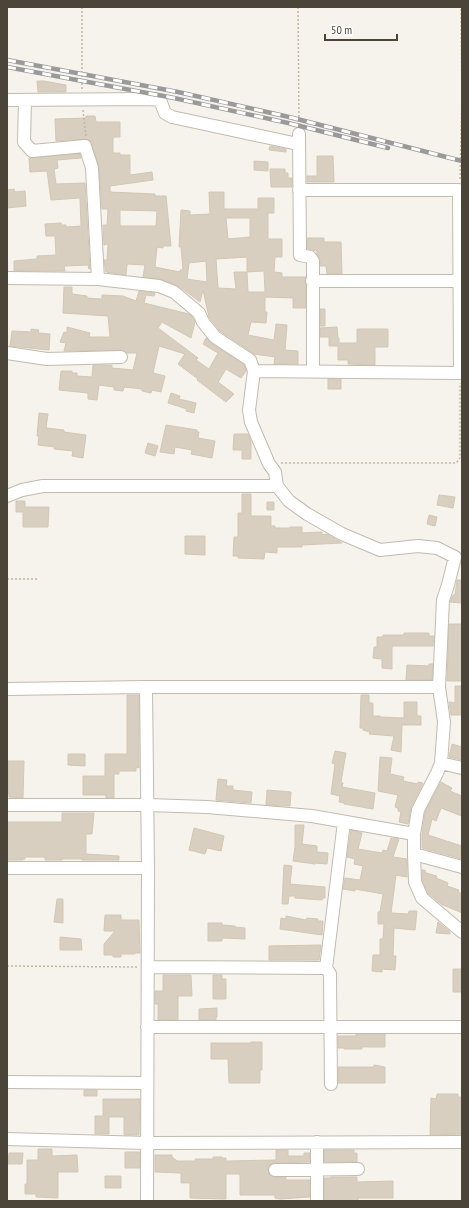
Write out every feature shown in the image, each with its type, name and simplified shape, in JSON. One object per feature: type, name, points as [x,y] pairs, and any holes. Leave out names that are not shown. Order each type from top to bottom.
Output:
[{"type":"street","points":[[7,100],[82,98],[160,100],[165,113],[172,117],[298,139],[300,255],[310,257],[313,261],[313,372]]},
{"type":"street","points":[[25,100],[24,142],[32,151],[85,146],[92,168],[98,279]]},
{"type":"street","points":[[254,371],[460,373],[459,190],[298,190]]},
{"type":"street","points":[[7,278],[98,279],[159,286],[174,292],[199,313],[203,322],[216,337],[250,360],[254,371],[249,410],[251,422],[269,464],[275,472],[277,486],[289,501],[307,514],[342,534],[380,550],[418,546],[437,548],[459,559],[443,600],[439,687],[444,722],[441,763],[418,810],[414,834],[414,854],[415,882],[422,898],[462,932]]},
{"type":"street","points":[[312,281],[460,281]]},
{"type":"street","points":[[7,353],[47,359],[121,357]]},
{"type":"street","points":[[7,496],[22,490],[43,486],[277,486]]},
{"type":"street","points":[[7,689],[146,687],[439,687]]},
{"type":"street","points":[[146,687],[148,805],[147,1201]]},
{"type":"street","points":[[441,763],[462,768]]},
{"type":"street","points":[[7,805],[148,805],[207,807],[312,816],[414,834]]},
{"type":"street","points":[[330,1084],[330,974],[326,968],[344,822]]},
{"type":"street","points":[[414,854],[462,867]]},
{"type":"street","points":[[7,868],[148,868]]},
{"type":"street","points":[[148,967],[326,968]]},
{"type":"street","points":[[147,1027],[462,1027]]},
{"type":"street","points":[[7,1082],[147,1083]]},
{"type":"street","points":[[7,1140],[147,1143],[462,1142]]},
{"type":"street","points":[[317,1142],[318,1201]]},
{"type":"street","points":[[275,1170],[358,1169]]},
{"type":"path","points":[[82,7],[82,98],[87,142],[85,146]]},
{"type":"path","points":[[298,7],[298,139]]},
{"type":"path","points":[[459,190],[462,98],[461,7]]},
{"type":"path","points":[[269,464],[456,463],[460,458],[460,373]]},
{"type":"path","points":[[7,578],[38,579]]},
{"type":"path","points":[[7,966],[148,967]]},
{"type":"building","points":[[37,81],[66,85],[66,92],[38,92]]},
{"type":"building","points":[[86,116],[95,116],[96,122],[120,122],[120,137],[113,137],[113,153],[130,155],[130,175],[152,172],[153,180],[110,186],[110,192],[155,194],[155,196],[166,196],[171,246],[163,246],[163,248],[157,247],[155,267],[180,272],[180,270],[183,270],[181,247],[179,247],[181,210],[190,211],[190,215],[210,214],[209,192],[224,192],[224,209],[258,209],[258,198],[274,198],[274,213],[268,213],[268,239],[282,239],[282,257],[275,257],[274,272],[282,273],[282,277],[306,277],[306,308],[293,308],[293,298],[265,297],[265,312],[267,312],[266,323],[251,322],[248,335],[274,340],[276,324],[287,325],[285,350],[298,351],[298,364],[274,364],[275,357],[254,354],[220,331],[209,317],[203,290],[200,302],[177,285],[160,279],[143,277],[145,265],[127,264],[126,275],[106,272],[104,260],[107,260],[108,244],[104,245],[103,225],[107,225],[108,209],[102,209],[99,167],[92,144],[90,141],[85,139],[56,141],[55,119],[86,118]],"holes":[[[120,210],[157,211],[156,226],[120,226]],[[226,218],[250,218],[250,237],[228,239]],[[247,257],[247,272],[234,272],[236,289],[218,288],[216,259]],[[206,261],[207,282],[187,279],[189,263]],[[264,271],[265,292],[248,292],[247,272]]]},
{"type":"building","points":[[270,146],[286,149],[286,152],[269,150]]},
{"type":"building","points":[[80,154],[81,158],[57,160],[58,168],[54,169],[56,184],[85,183],[90,269],[88,265],[64,266],[65,271],[14,271],[14,261],[37,259],[37,256],[56,255],[55,236],[46,236],[45,224],[61,223],[62,225],[66,225],[66,227],[81,226],[80,198],[51,200],[47,171],[30,172],[29,158]]},
{"type":"building","points":[[317,156],[333,156],[334,182],[307,182],[307,176],[317,176]]},
{"type":"building","points":[[254,161],[268,162],[268,171],[254,170]]},
{"type":"building","points":[[270,169],[285,169],[285,173],[288,173],[288,178],[292,178],[292,187],[271,187]]},
{"type":"building","points":[[14,189],[15,192],[25,191],[26,206],[7,208],[7,190]]},
{"type":"building","points":[[307,238],[324,238],[324,242],[341,242],[342,274],[327,274],[326,266],[320,266],[317,251],[307,249]]},
{"type":"building","points":[[64,287],[72,287],[72,294],[87,296],[87,298],[102,299],[102,295],[123,296],[136,301],[139,291],[155,293],[154,296],[146,295],[144,303],[189,314],[195,322],[191,338],[162,322],[158,328],[198,358],[196,360],[209,369],[218,353],[203,344],[206,338],[244,365],[246,371],[241,378],[226,369],[218,382],[234,394],[226,402],[178,364],[185,354],[159,346],[153,373],[165,376],[161,392],[152,390],[151,393],[142,391],[142,389],[124,387],[123,391],[114,390],[114,387],[99,385],[97,400],[88,399],[88,393],[59,390],[61,371],[72,371],[72,373],[77,373],[77,376],[92,377],[93,365],[112,365],[112,368],[133,370],[137,353],[127,353],[121,350],[64,351],[66,343],[60,342],[64,332],[67,333],[67,327],[90,333],[89,337],[110,337],[108,316],[63,313]]},
{"type":"building","points":[[320,309],[325,309],[325,326],[320,326]]},
{"type":"building","points":[[337,327],[339,343],[357,343],[357,329],[388,329],[388,347],[375,347],[375,365],[348,364],[348,360],[338,360],[338,346],[329,346],[329,337],[320,337],[320,328]]},
{"type":"building","points":[[31,329],[39,330],[38,333],[50,334],[49,350],[10,346],[12,331],[31,332]]},
{"type":"building","points":[[328,379],[341,379],[341,389],[328,389]]},
{"type":"building","points":[[171,393],[180,396],[179,399],[196,403],[194,413],[186,411],[187,409],[168,403]]},
{"type":"building","points":[[39,413],[48,414],[46,428],[86,435],[83,458],[72,456],[73,451],[54,449],[55,447],[38,445],[39,436],[37,436]]},
{"type":"building","points":[[166,425],[197,430],[197,432],[199,432],[198,438],[215,441],[212,458],[191,454],[192,450],[175,447],[174,454],[160,452]]},
{"type":"building","points":[[234,434],[248,434],[251,442],[251,459],[242,459],[242,450],[233,450]]},
{"type":"building","points":[[148,443],[158,446],[155,456],[145,453]]},
{"type":"building","points":[[242,494],[251,494],[251,516],[271,516],[271,526],[275,526],[275,528],[302,527],[302,533],[322,532],[322,535],[327,534],[342,543],[302,545],[302,547],[277,547],[277,553],[265,552],[264,559],[238,558],[238,556],[233,556],[234,537],[238,537],[238,513],[242,513]]},
{"type":"building","points":[[439,495],[455,497],[453,508],[437,505]]},
{"type":"building","points":[[16,501],[25,501],[25,507],[49,507],[48,527],[23,527],[23,512],[16,512]]},
{"type":"building","points":[[267,502],[274,502],[274,510],[267,510]]},
{"type":"building","points":[[429,515],[437,517],[435,526],[427,524]]},
{"type":"building","points":[[185,536],[205,536],[205,555],[185,554]]},
{"type":"building","points":[[457,580],[462,580],[462,603],[450,602],[453,595],[455,595]]},
{"type":"building","points":[[449,624],[462,624],[462,681],[447,681]]},
{"type":"building","points":[[404,633],[429,633],[429,636],[434,636],[433,646],[392,646],[392,669],[382,668],[382,659],[373,658],[374,647],[377,647],[377,637],[383,637],[383,635],[404,635]]},
{"type":"building","points":[[429,664],[433,664],[432,680],[406,680],[407,665],[429,666]]},
{"type":"building","points":[[455,686],[462,686],[462,715],[451,715],[449,702],[455,703]]},
{"type":"building","points":[[127,695],[139,695],[139,768],[136,767],[136,771],[119,771],[119,774],[114,774],[114,798],[106,798],[106,795],[83,795],[83,776],[105,776],[105,754],[127,754]]},
{"type":"building","points":[[361,695],[369,695],[369,703],[373,703],[373,716],[380,717],[404,718],[404,702],[417,702],[417,716],[421,716],[421,725],[402,725],[401,752],[391,750],[394,736],[369,734],[370,732],[360,728]]},
{"type":"building","points":[[452,744],[462,747],[462,760],[449,757]]},
{"type":"building","points":[[335,751],[346,753],[341,782],[343,783],[342,787],[375,793],[373,809],[344,804],[339,802],[340,796],[331,794],[335,764],[332,763]]},
{"type":"building","points":[[68,754],[85,754],[85,766],[68,765]]},
{"type":"building","points":[[380,757],[392,758],[390,774],[404,777],[403,781],[418,784],[418,782],[423,783],[411,807],[408,824],[399,822],[401,812],[395,807],[398,795],[378,791]]},
{"type":"building","points":[[8,761],[24,761],[23,798],[9,797]]},
{"type":"building","points":[[218,779],[227,780],[226,786],[233,786],[233,790],[252,792],[251,803],[216,800]]},
{"type":"building","points":[[441,782],[452,788],[450,791],[462,796],[462,816],[441,808],[436,821],[432,819],[428,835],[462,846],[462,859],[422,848],[425,812]]},
{"type":"building","points":[[267,790],[291,792],[290,806],[266,805]]},
{"type":"building","points":[[62,813],[94,813],[92,834],[86,834],[86,854],[119,856],[119,860],[45,860],[45,857],[25,857],[23,860],[7,860],[7,822],[62,822]]},
{"type":"building","points":[[295,825],[304,825],[302,844],[317,846],[317,852],[328,853],[327,864],[293,861],[295,847]]},
{"type":"building","points":[[194,828],[224,836],[221,851],[207,848],[205,854],[189,850]]},
{"type":"building","points":[[351,830],[362,833],[358,849],[382,853],[383,850],[387,851],[391,838],[399,839],[393,857],[407,859],[407,877],[396,875],[391,913],[408,914],[409,911],[417,911],[415,930],[394,928],[393,956],[396,956],[395,970],[382,969],[382,972],[372,971],[373,955],[380,955],[380,939],[383,939],[384,924],[378,924],[378,912],[380,912],[383,894],[355,889],[355,891],[343,889],[345,878],[360,880],[363,866],[354,864],[355,859],[347,857]]},
{"type":"building","points":[[284,865],[292,866],[290,884],[325,887],[325,898],[322,900],[295,898],[295,896],[289,896],[288,904],[282,904]]},
{"type":"building","points":[[422,870],[425,870],[426,873],[437,876],[436,878],[448,883],[447,886],[459,890],[458,892],[462,894],[462,913],[441,904],[428,893],[422,880]]},
{"type":"building","points":[[57,899],[63,899],[63,923],[54,922]]},
{"type":"building","points":[[105,915],[121,915],[121,920],[139,920],[140,953],[121,954],[121,957],[104,955],[104,944],[115,931],[104,931]]},
{"type":"building","points":[[286,916],[306,920],[307,918],[318,919],[318,921],[323,921],[322,935],[280,929],[281,918],[286,919]]},
{"type":"building","points":[[438,922],[450,932],[450,934],[436,933]]},
{"type":"building","points":[[208,923],[222,923],[222,925],[245,928],[245,939],[222,938],[222,941],[208,941]]},
{"type":"building","points":[[60,937],[81,939],[82,950],[60,950]]},
{"type":"building","points":[[321,945],[319,960],[269,960],[269,946]]},
{"type":"building","points":[[453,969],[462,969],[462,992],[453,992]]},
{"type":"building","points":[[163,975],[191,975],[192,996],[178,996],[178,1020],[158,1020],[158,1004],[155,1004],[155,991],[163,990]]},
{"type":"building","points":[[213,975],[222,975],[222,979],[226,979],[226,999],[213,999]]},
{"type":"building","points":[[217,1008],[216,1020],[199,1020],[199,1009]]},
{"type":"building","points":[[356,1034],[385,1034],[385,1047],[362,1047],[362,1049],[338,1048],[338,1036],[356,1036]]},
{"type":"building","points":[[262,1042],[262,1070],[260,1070],[260,1083],[229,1083],[228,1059],[211,1059],[211,1043]]},
{"type":"building","points":[[374,1065],[385,1067],[385,1083],[338,1083],[338,1067],[374,1067]]},
{"type":"building","points":[[84,1090],[97,1090],[97,1096],[84,1096]]},
{"type":"building","points":[[437,1094],[458,1094],[458,1097],[462,1097],[462,1134],[430,1135],[431,1098],[436,1099]]},
{"type":"building","points":[[103,1099],[140,1099],[139,1135],[124,1135],[124,1117],[109,1117],[109,1134],[95,1134],[95,1116],[103,1116]]},
{"type":"building","points":[[38,1149],[52,1149],[52,1156],[77,1155],[78,1172],[58,1172],[58,1198],[36,1197],[36,1194],[25,1194],[25,1184],[27,1184],[27,1160],[38,1160]]},
{"type":"building","points":[[276,1150],[288,1150],[288,1156],[304,1156],[304,1153],[310,1153],[310,1162],[275,1163],[271,1164],[268,1170],[269,1174],[275,1177],[286,1177],[286,1180],[310,1180],[310,1197],[280,1199],[275,1198],[275,1195],[240,1195],[240,1174],[226,1174],[226,1199],[190,1198],[190,1183],[181,1183],[181,1173],[155,1172],[155,1155],[172,1155],[172,1157],[177,1161],[213,1159],[213,1157],[226,1158],[226,1161],[276,1160]]},
{"type":"building","points":[[324,1150],[354,1150],[354,1153],[357,1153],[357,1162],[326,1162],[324,1161]]},
{"type":"building","points":[[125,1152],[140,1152],[140,1168],[125,1168]]},
{"type":"building","points":[[9,1153],[23,1153],[22,1164],[8,1164]]},
{"type":"building","points":[[105,1176],[121,1176],[121,1188],[105,1188]]},
{"type":"building","points":[[357,1177],[357,1182],[393,1181],[393,1198],[358,1198],[358,1201],[324,1201],[324,1178]]},
{"type":"railway","points":[[7,60],[178,92],[289,117],[462,161]]},
{"type":"railway","points":[[7,67],[174,98],[288,123],[388,148]]}]
